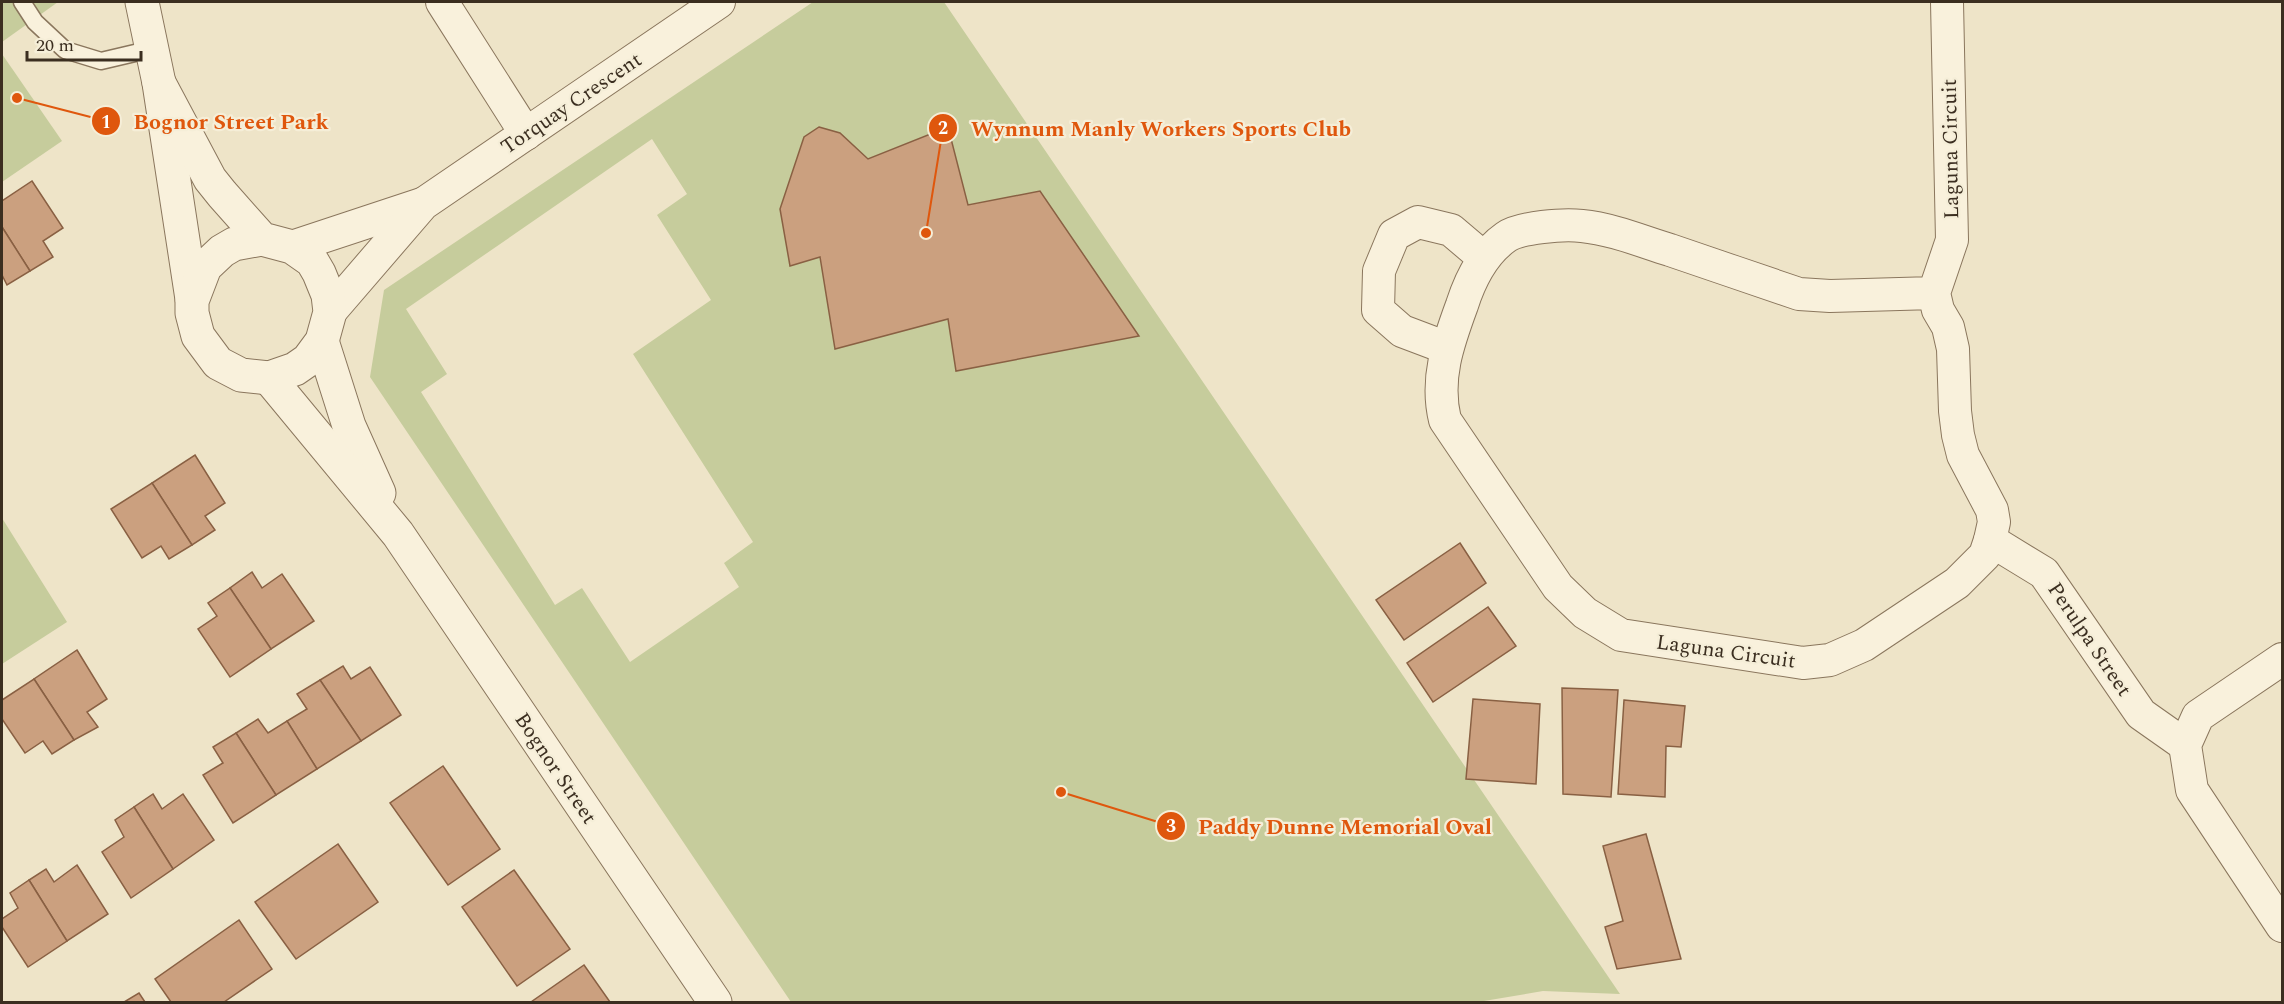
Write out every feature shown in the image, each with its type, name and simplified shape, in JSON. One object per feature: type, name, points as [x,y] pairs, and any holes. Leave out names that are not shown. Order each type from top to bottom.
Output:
[{"type":"street","name":"Bognor Street","points":[[142,2],[159,83],[192,313],[198,336],[218,363],[241,375],[269,378],[295,369],[308,360],[326,326]]},
{"type":"street","points":[[442,2],[526,134]]},
{"type":"street","name":"Torquay Crescent","points":[[326,326],[423,204],[719,2]]},
{"type":"street","name":"Laguna Circuit","points":[[1935,293],[1830,296],[1800,294],[1627,236],[1581,226],[1533,228],[1507,236],[1484,258],[1468,287],[1446,348],[1440,401],[1445,420],[1558,587],[1585,613],[1621,635],[1803,663],[1830,660],[1864,645],[1957,583],[1984,555],[1994,522],[1992,510],[1963,455],[1955,411],[1953,349],[1948,327],[1938,310],[1935,293],[1952,240],[1947,2]]},
{"type":"street","name":"Bognor Street","points":[[159,83],[210,179],[277,243],[312,261],[319,273],[328,295],[326,326],[349,426],[398,534]]},
{"type":"street","name":"Torquay Crescent","points":[[277,243],[423,204]]},
{"type":"street","points":[[1446,348],[1402,330],[1378,310],[1379,271],[1394,235],[1418,222],[1451,230],[1484,258]]},
{"type":"street","name":"Bognor Street","points":[[192,301],[205,267],[222,251],[234,244],[277,243]]},
{"type":"street","name":"Bognor Street","points":[[269,378],[398,534],[715,1002]]},
{"type":"street","name":"Perulpa Street","points":[[1990,540],[2044,573],[2141,714],[2185,746]]},
{"type":"street","points":[[2283,659],[2198,716],[2185,746],[2192,790],[2283,926]]},
{"type":"lane","points":[[22,2],[35,22],[65,50],[101,61],[152,49]]},
{"type":"green space","points":[[2,2],[58,2],[2,42]]},
{"type":"green space","points":[[813,2],[944,2],[1620,994],[1543,991],[1478,1002],[791,1002],[370,377],[384,290]],"holes":[[[819,127],[840,133],[868,159],[948,127],[968,205],[1040,192],[1139,336],[956,371],[948,319],[835,349],[804,137]],[[652,139],[687,194],[657,215],[711,300],[633,354],[753,542],[724,563],[739,587],[630,662],[582,588],[555,605],[421,392],[447,374],[406,309]]]},
{"type":"green space","points":[[2,54],[62,141],[2,182]]},
{"type":"green space","points":[[2,518],[67,622],[2,664]]},
{"type":"building","points":[[819,127],[840,133],[868,159],[948,127],[968,205],[1040,191],[1139,336],[956,371],[948,319],[835,349],[820,257],[790,266],[780,209],[804,137]]},
{"type":"building","points":[[32,181],[63,228],[43,241],[53,257],[30,271],[2,227],[2,201]]},
{"type":"building","points":[[2,227],[30,271],[7,285],[2,275]]},
{"type":"building","points":[[195,455],[225,503],[205,516],[215,530],[192,545],[152,483]]},
{"type":"building","points":[[152,483],[192,545],[169,559],[161,546],[142,558],[111,509]]},
{"type":"building","points":[[1460,543],[1486,583],[1404,640],[1376,600]]},
{"type":"building","points":[[252,572],[262,588],[282,574],[314,621],[271,649],[230,588]]},
{"type":"building","points":[[230,588],[271,649],[230,677],[198,629],[217,616],[208,603]]},
{"type":"building","points":[[1488,607],[1516,646],[1433,702],[1407,663]]},
{"type":"building","points":[[77,650],[107,699],[87,712],[98,727],[74,740],[34,679]]},
{"type":"building","points":[[343,666],[351,679],[370,667],[401,715],[361,741],[320,680]]},
{"type":"building","points":[[34,679],[74,740],[52,754],[43,741],[25,753],[2,719],[2,700]]},
{"type":"building","points":[[320,680],[361,741],[317,769],[287,721],[307,709],[297,694]]},
{"type":"building","points":[[1562,688],[1618,690],[1611,797],[1563,794]]},
{"type":"building","points":[[1473,699],[1540,704],[1536,784],[1466,779]]},
{"type":"building","points":[[1624,700],[1685,706],[1681,747],[1666,746],[1665,797],[1618,794]]},
{"type":"building","points":[[258,719],[268,733],[287,721],[317,769],[276,795],[236,733]]},
{"type":"building","points":[[236,733],[276,795],[233,823],[203,775],[223,763],[213,747]]},
{"type":"building","points":[[443,766],[500,849],[448,885],[390,803]]},
{"type":"building","points":[[153,794],[162,809],[183,794],[214,840],[173,869],[134,807]]},
{"type":"building","points":[[134,807],[173,869],[131,898],[102,852],[124,837],[115,820]]},
{"type":"building","points":[[1646,834],[1681,959],[1617,969],[1605,927],[1623,921],[1603,846]]},
{"type":"building","points":[[338,844],[378,902],[296,959],[255,902]]},
{"type":"building","points":[[77,865],[108,914],[67,941],[29,880],[46,869],[54,882]]},
{"type":"building","points":[[514,870],[570,949],[517,986],[462,907]]},
{"type":"building","points":[[29,880],[67,941],[28,967],[2,927],[2,919],[18,908],[10,893]]},
{"type":"building","points":[[239,920],[272,969],[224,1002],[171,1002],[155,979]]},
{"type":"building","points":[[584,965],[610,1002],[531,1002]]},
{"type":"building","points":[[139,993],[145,1002],[124,1002]]},
{"type":"place","name":"Bognor Street Park","points":[[17,98]]},
{"type":"place","name":"Wynnum Manly Workers Sports Club","points":[[926,233]]},
{"type":"place","name":"Paddy Dunne Memorial Oval","points":[[1061,792]]}]
